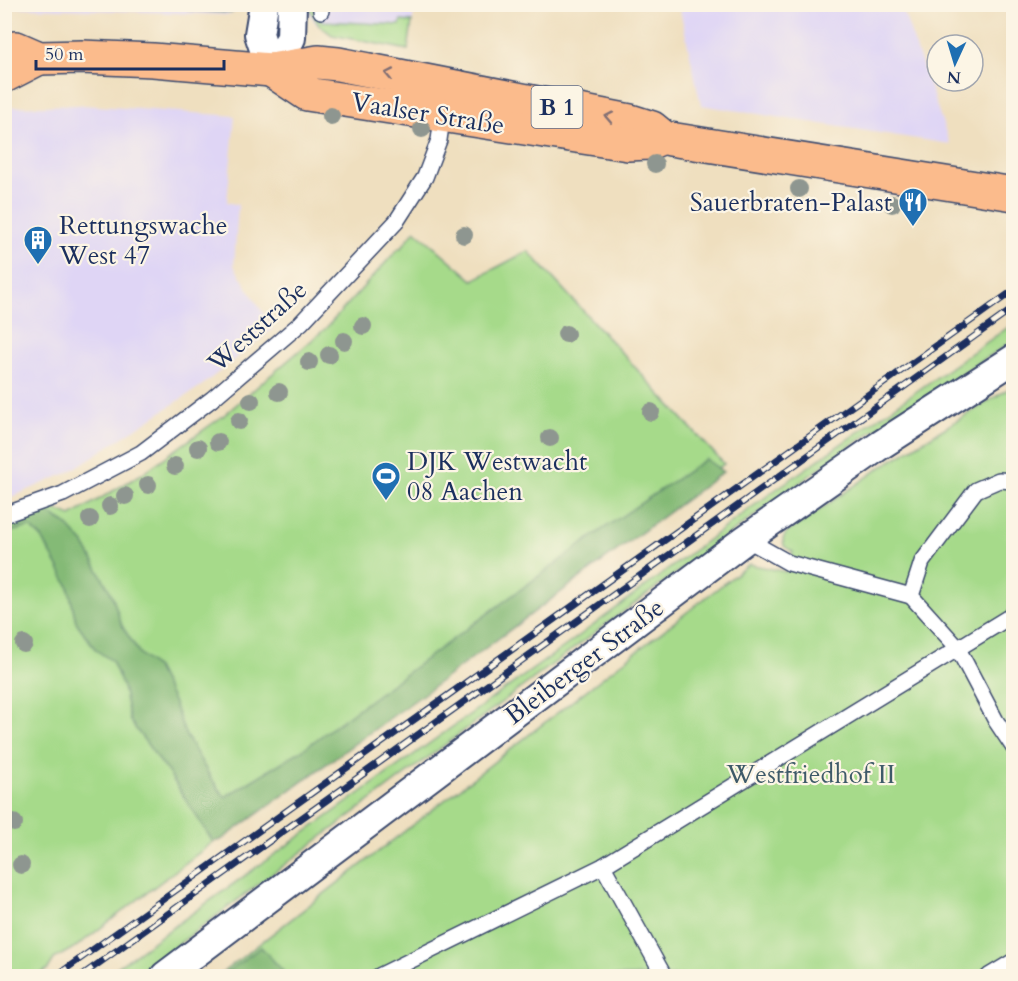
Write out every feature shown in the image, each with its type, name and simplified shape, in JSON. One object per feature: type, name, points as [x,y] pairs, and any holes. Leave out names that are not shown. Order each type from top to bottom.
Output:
[{"type":"main road","name":"Vaalser Straße","points":[[14,57],[153,60],[271,70],[318,62],[445,100],[630,121],[651,128],[663,137],[1014,194]]},
{"type":"street","points":[[264,4],[260,34],[271,70]]},
{"type":"street","points":[[271,70],[291,38],[292,4]]},
{"type":"street","name":"Bleiberger Straße","points":[[165,976],[746,539],[879,446],[1014,359]]},
{"type":"lane","name":"Weststraße","points":[[4,515],[63,494],[141,453],[212,399],[301,322],[396,222],[425,177],[439,140],[445,100]]},
{"type":"lane","points":[[910,596],[922,562],[976,490],[999,480],[1014,481]]},
{"type":"lane","points":[[746,539],[789,563],[910,596],[957,647],[996,721],[1014,748]]},
{"type":"lane","points":[[379,976],[399,972],[603,866],[1014,614]]},
{"type":"lane","points":[[603,866],[664,976]]},
{"type":"lane","points":[[989,976],[1014,961]]},
{"type":"shaded area","points":[[5,4],[246,5],[230,15],[5,7]]},
{"type":"shaded area","points":[[306,5],[415,5],[408,50],[332,35],[317,25]]},
{"type":"shaded area","points":[[679,5],[901,5],[925,73],[925,93],[932,93],[950,144],[701,105]]},
{"type":"shaded area","points":[[81,105],[235,116],[227,202],[238,205],[234,266],[273,329],[201,386],[69,472],[5,500],[5,107]]},
{"type":"green space","points":[[189,5],[225,8],[226,5],[241,5],[231,13],[188,10]]},
{"type":"green space","points":[[307,5],[312,5],[322,21],[400,25],[401,21],[412,22],[408,50],[332,35],[318,24]]},
{"type":"green space","name":"DJK Westwacht 08 Aachen","points":[[415,230],[473,280],[528,251],[724,464],[206,830],[213,842],[77,946],[54,959],[48,969],[37,976],[5,976],[4,529],[65,523],[45,511],[52,508],[71,516],[140,475],[223,416],[326,328]]},
{"type":"green space","points":[[1013,324],[1013,341],[853,444],[605,625],[136,976],[105,976],[568,644],[775,490]]},
{"type":"green space","name":"Westfriedhof II","points":[[1013,386],[1013,976],[218,976],[749,564],[786,572],[793,552],[784,546],[783,539],[786,533],[886,464]]},
{"type":"green space","points":[[706,459],[723,472],[429,690],[221,840],[213,842],[170,775],[130,721],[123,687],[112,661],[96,650],[76,622],[68,585],[42,538],[30,527],[5,533],[5,527],[45,511],[65,523],[84,544],[112,595],[122,626],[140,654],[156,668],[173,701],[185,734],[225,797],[302,750],[600,531]]},
{"type":"green space","points":[[261,947],[283,971],[275,976],[222,976]]},
{"type":"railway","points":[[56,976],[1014,290]]},
{"type":"railway","points":[[81,976],[1014,308]]},
{"type":"place","name":"Sauerbraten-Palast","points":[[913,228]]},
{"type":"place","name":"Rettungswache West 47","points":[[38,266]]},
{"type":"place","name":"DJK Westwacht 08 Aachen","points":[[386,502]]}]
